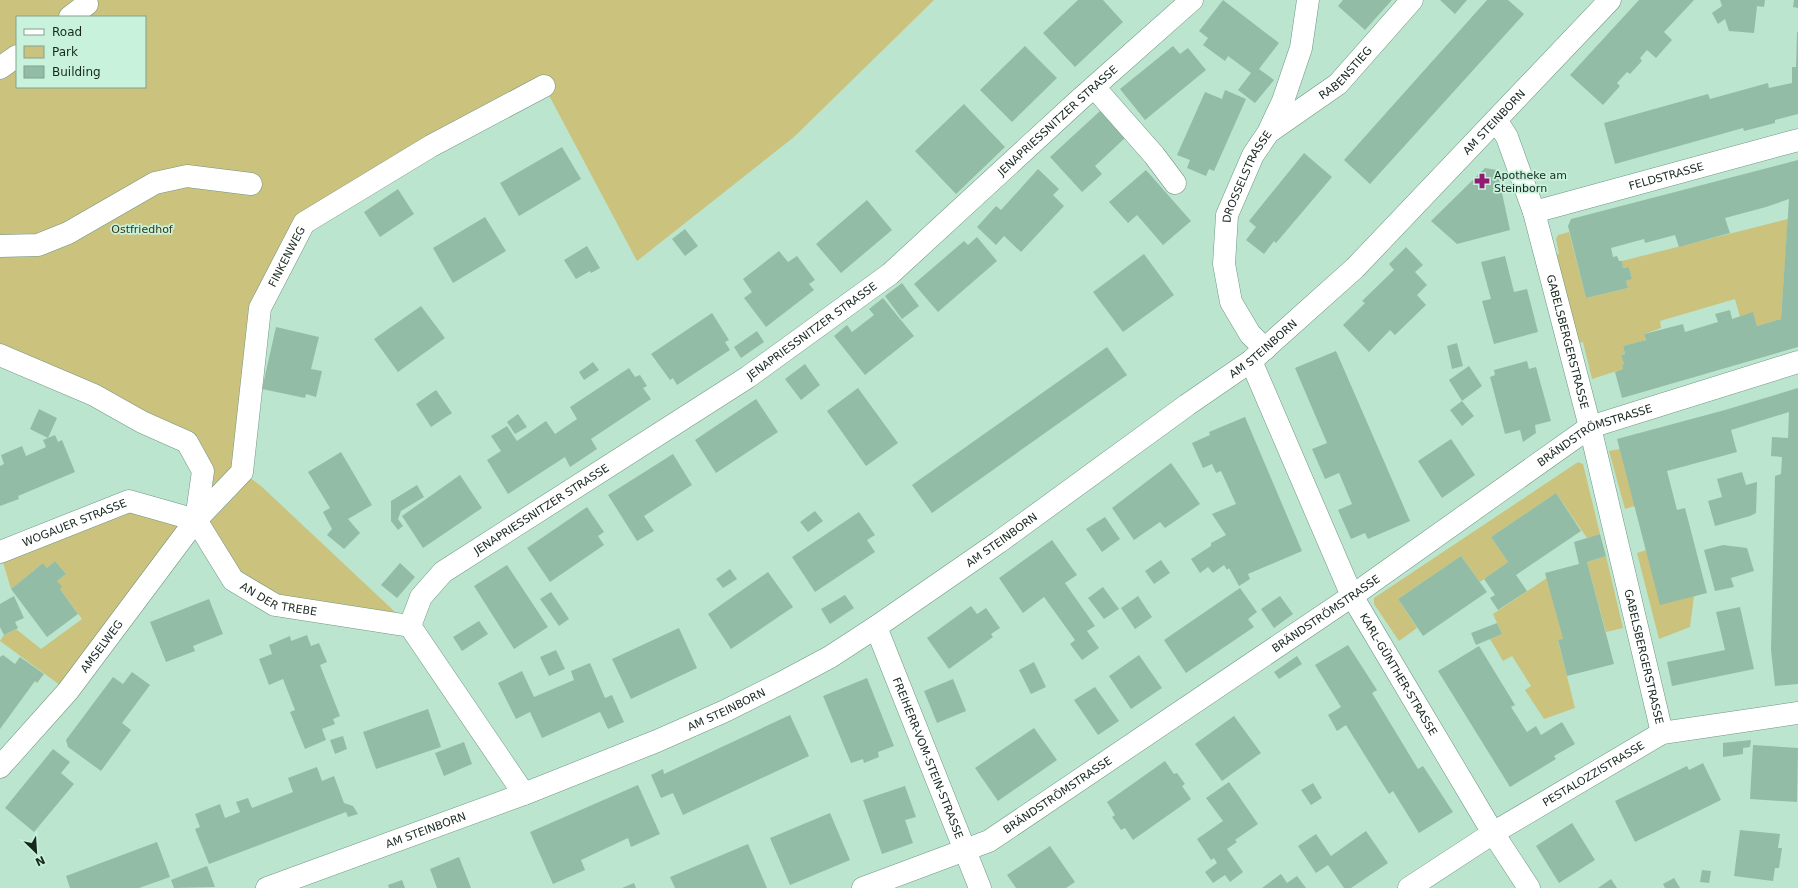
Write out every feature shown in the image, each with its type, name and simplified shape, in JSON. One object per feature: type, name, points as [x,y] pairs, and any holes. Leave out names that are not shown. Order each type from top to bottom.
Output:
[{"type":"street","name":"JENAPRIESSNITZER STRASSE","points":[[410,626],[421,597],[442,572],[748,377],[890,274],[1094,87],[1192,0]]},
{"type":"street","name":"DROSSELSTRASSE","points":[[1258,355],[1250,334],[1231,302],[1224,264],[1227,215],[1253,155],[1268,133],[1283,101],[1301,48],[1308,0]]},
{"type":"street","name":"RABENSTIEG","points":[[1268,133],[1338,84],[1412,0]]},
{"type":"street","name":"AM STEINBORN","points":[[267,888],[524,794],[657,741],[725,711],[830,657],[876,627],[999,542],[1258,355],[1355,268],[1610,0]]},
{"type":"street","points":[[71,16],[87,4]]},
{"type":"street","points":[[0,68],[16,57]]},
{"type":"street","name":"FINKENWEG","points":[[196,520],[242,472],[260,308],[304,223],[432,146],[544,86]]},
{"type":"street","points":[[1094,87],[1154,155],[1175,183]]},
{"type":"street","name":"GABELSBERGERSTRASSE","points":[[1496,120],[1508,136],[1534,212],[1590,427],[1662,733]]},
{"type":"street","name":"FELDSTRASSE","points":[[1534,212],[1798,140]]},
{"type":"street","points":[[0,246],[38,245],[68,232],[155,183],[187,176],[251,184]]},
{"type":"street","points":[[0,355],[94,395],[142,422],[187,442],[203,471],[196,520]]},
{"type":"street","name":"KARL-GÜNTHER-STRASSE","points":[[1258,355],[1352,596],[1493,833],[1529,888]]},
{"type":"street","name":"BRÄNDSTRÖMSTRASSE","points":[[863,888],[989,841],[1352,596],[1590,427],[1798,362]]},
{"type":"street","name":"WOGAUER STRASSE","points":[[0,552],[129,501],[196,520]]},
{"type":"street","name":"AN DER TREBE","points":[[196,520],[233,580],[275,605],[410,626]]},
{"type":"street","name":"AMSELWEG","points":[[0,767],[68,691],[196,520]]},
{"type":"street","points":[[410,626],[524,794]]},
{"type":"street","name":"FREIHERR-VOM-STEIN-STRASSE","points":[[876,627],[980,888]]},
{"type":"street","name":"PESTALOZZISTRASSE","points":[[1410,888],[1493,833],[1662,733],[1798,713]]},
{"type":"green space","name":"Ostfriedhof","points":[[0,0],[934,0],[794,137],[637,261],[544,86],[304,223],[260,308],[242,472],[261,486],[410,626],[275,605],[233,580],[196,521],[68,691],[0,641],[4,635],[16,629],[41,649],[82,619],[60,589],[57,581],[66,574],[55,561],[47,568],[43,563],[11,589],[0,552],[129,501],[196,520],[203,471],[187,442],[0,355]]},
{"type":"green space","points":[[1788,219],[1781,319],[1757,326],[1753,313],[1740,317],[1735,299],[1660,321],[1661,328],[1644,334],[1646,340],[1623,346],[1625,354],[1621,355],[1624,364],[1622,365],[1623,369],[1592,379],[1583,342],[1569,345],[1546,258],[1559,254],[1556,239],[1558,235],[1569,232],[1586,298],[1628,288],[1626,281],[1632,279],[1629,267],[1623,268],[1622,261]]},
{"type":"green space","points":[[1620,449],[1635,506],[1625,509],[1609,451]]},
{"type":"green space","points":[[1578,462],[1583,464],[1600,534],[1587,538],[1556,493],[1491,537],[1508,562],[1480,582],[1461,556],[1398,599],[1417,628],[1399,641],[1374,604],[1374,598]]},
{"type":"green space","points":[[1646,550],[1694,596],[1690,627],[1659,639],[1637,553]]},
{"type":"green space","points":[[1606,556],[1623,628],[1606,632],[1587,562]]},
{"type":"green space","points":[[1547,578],[1563,639],[1558,641],[1575,708],[1544,719],[1525,690],[1531,686],[1512,656],[1503,661],[1490,639],[1502,634],[1493,614]]},
{"type":"building","points":[[1078,0],[1103,0],[1123,22],[1075,67],[1043,33]]},
{"type":"building","points":[[1223,0],[1279,43],[1259,69],[1274,80],[1255,103],[1238,90],[1251,73],[1228,56],[1225,61],[1203,45],[1208,38],[1199,31]]},
{"type":"building","points":[[1343,0],[1392,0],[1365,30],[1338,6]]},
{"type":"building","points":[[1440,0],[1467,0],[1455,14]]},
{"type":"building","points":[[1487,0],[1508,0],[1524,14],[1370,184],[1344,160]]},
{"type":"building","points":[[1639,0],[1694,0],[1664,32],[1672,40],[1656,58],[1647,50],[1640,58],[1642,61],[1630,74],[1627,72],[1617,83],[1620,86],[1603,105],[1570,75]]},
{"type":"building","points":[[1720,0],[1765,0],[1764,7],[1757,6],[1754,33],[1729,31],[1725,19],[1718,24],[1712,13],[1722,6]]},
{"type":"building","points":[[1794,0],[1798,0],[1798,8],[1793,7]]},
{"type":"building","points":[[1797,32],[1798,114],[1775,120],[1775,123],[1744,131],[1743,128],[1615,164],[1604,123],[1708,94],[1710,99],[1768,83],[1769,88],[1792,83],[1792,67],[1796,67]]},
{"type":"building","points":[[1025,46],[1057,78],[1012,122],[980,90]]},
{"type":"building","points":[[1173,46],[1180,54],[1188,48],[1206,70],[1145,120],[1120,89]]},
{"type":"building","points":[[1225,90],[1246,99],[1214,171],[1209,169],[1206,176],[1187,168],[1190,160],[1177,155],[1205,92],[1222,99]]},
{"type":"building","points":[[964,104],[1005,147],[956,194],[915,151]]},
{"type":"building","points":[[1100,111],[1125,138],[1095,166],[1102,174],[1082,192],[1050,157]]},
{"type":"building","points":[[562,147],[581,179],[519,216],[500,183]]},
{"type":"building","points":[[1304,153],[1332,177],[1276,243],[1274,241],[1264,254],[1246,240],[1256,227],[1249,221]]},
{"type":"building","points":[[1798,160],[1798,347],[1622,398],[1615,372],[1623,369],[1622,365],[1624,364],[1621,355],[1625,354],[1623,346],[1646,340],[1644,334],[1683,324],[1685,332],[1718,322],[1715,314],[1730,310],[1732,319],[1753,312],[1757,326],[1781,319],[1789,199],[1725,218],[1730,233],[1679,247],[1675,235],[1645,243],[1644,239],[1611,248],[1613,257],[1617,256],[1619,261],[1622,261],[1623,268],[1629,267],[1632,279],[1626,281],[1628,288],[1586,298],[1568,226],[1571,219]]},
{"type":"building","points":[[1485,168],[1497,170],[1510,230],[1457,244],[1431,221]]},
{"type":"building","points":[[1038,169],[1059,189],[1053,195],[1064,206],[1021,252],[1004,236],[996,245],[977,227],[996,206],[1001,210]]},
{"type":"building","points":[[1146,170],[1191,221],[1163,245],[1137,215],[1128,223],[1109,202]]},
{"type":"building","points":[[398,189],[414,214],[380,237],[364,212]]},
{"type":"building","points":[[867,200],[892,230],[841,273],[816,244]]},
{"type":"building","points":[[485,217],[506,251],[453,283],[433,248]]},
{"type":"building","points":[[685,229],[698,246],[685,256],[672,239]]},
{"type":"building","points":[[977,237],[997,261],[938,312],[914,284],[964,241],[968,245]]},
{"type":"building","points":[[587,246],[600,268],[591,273],[590,271],[576,279],[564,260]]},
{"type":"building","points":[[1406,247],[1423,265],[1415,272],[1427,285],[1417,295],[1426,305],[1395,335],[1390,330],[1369,352],[1343,325],[1365,303],[1362,301],[1394,270],[1389,264]]},
{"type":"building","points":[[779,251],[788,262],[797,256],[815,280],[809,284],[814,290],[766,327],[744,298],[752,292],[743,279]]},
{"type":"building","points":[[1144,254],[1174,295],[1123,332],[1093,292]]},
{"type":"building","points":[[1505,256],[1514,292],[1527,289],[1538,332],[1494,344],[1482,301],[1491,299],[1481,262]]},
{"type":"building","points":[[902,283],[919,306],[902,319],[885,296]]},
{"type":"building","points":[[883,298],[914,336],[865,375],[834,336],[847,325],[852,332],[874,315],[869,309]]},
{"type":"building","points":[[421,306],[445,338],[398,372],[374,339]]},
{"type":"building","points":[[712,313],[729,340],[725,342],[730,350],[677,385],[673,378],[670,380],[651,354]]},
{"type":"building","points":[[276,327],[319,337],[311,369],[322,371],[316,397],[306,394],[305,398],[262,389]]},
{"type":"building","points":[[757,331],[764,342],[741,358],[734,347]]},
{"type":"building","points":[[1457,343],[1463,366],[1452,369],[1447,346]]},
{"type":"building","points":[[1107,347],[1127,375],[932,513],[912,485]]},
{"type":"building","points":[[1336,351],[1410,521],[1368,539],[1365,533],[1351,539],[1338,510],[1352,504],[1339,473],[1325,479],[1312,449],[1327,443],[1295,368]]},
{"type":"building","points":[[1527,361],[1529,369],[1536,367],[1551,421],[1535,425],[1536,433],[1523,442],[1520,430],[1505,434],[1490,377],[1495,375],[1494,370]]},
{"type":"building","points":[[593,362],[599,370],[584,380],[579,372]]},
{"type":"building","points":[[805,364],[820,385],[801,400],[785,379]]},
{"type":"building","points":[[1469,366],[1482,386],[1462,401],[1449,380]]},
{"type":"building","points":[[629,368],[635,377],[640,375],[647,386],[643,388],[651,399],[591,439],[597,449],[570,467],[565,457],[508,494],[487,460],[501,451],[491,436],[507,426],[517,441],[546,421],[555,434],[577,419],[570,407]]},
{"type":"building","points":[[858,388],[898,443],[866,466],[827,411]]},
{"type":"building","points":[[1798,388],[1798,684],[1775,686],[1771,650],[1775,476],[1781,474],[1782,457],[1771,456],[1772,437],[1788,438],[1789,412],[1731,430],[1737,452],[1667,471],[1677,510],[1685,508],[1707,593],[1660,605],[1617,439],[1725,410]]},
{"type":"building","points":[[436,390],[452,413],[431,427],[416,404]]},
{"type":"building","points":[[756,399],[778,432],[716,473],[695,440]]},
{"type":"building","points":[[1462,401],[1474,416],[1462,426],[1450,410]]},
{"type":"building","points":[[39,409],[57,418],[48,438],[30,429]]},
{"type":"building","points":[[518,414],[527,427],[515,434],[507,422]]},
{"type":"building","points":[[1245,417],[1302,551],[1248,574],[1250,579],[1239,586],[1229,568],[1227,570],[1224,565],[1213,573],[1208,567],[1200,573],[1191,559],[1211,546],[1211,543],[1226,535],[1212,514],[1236,504],[1221,471],[1216,473],[1212,464],[1203,468],[1192,443],[1210,435],[1209,432]]},
{"type":"building","points":[[55,435],[58,442],[62,440],[75,472],[18,496],[19,499],[0,506],[0,466],[4,464],[1,455],[22,446],[26,456],[46,447],[43,440]]},
{"type":"building","points":[[1451,439],[1475,475],[1442,498],[1418,461]]},
{"type":"building","points":[[341,452],[372,505],[348,519],[360,533],[344,549],[327,535],[332,529],[323,512],[330,508],[308,472]]},
{"type":"building","points":[[673,454],[692,485],[644,516],[654,531],[637,541],[608,495]]},
{"type":"building","points":[[1171,463],[1200,504],[1165,528],[1160,522],[1134,540],[1112,508]]},
{"type":"building","points":[[1742,472],[1746,485],[1757,482],[1756,513],[1715,526],[1708,501],[1722,497],[1717,479]]},
{"type":"building","points":[[460,475],[482,508],[423,548],[402,516]]},
{"type":"building","points":[[417,485],[424,497],[401,511],[398,519],[403,526],[398,530],[391,521],[391,501]]},
{"type":"building","points":[[1556,493],[1581,531],[1516,575],[1527,591],[1498,610],[1490,598],[1495,595],[1484,579],[1508,562],[1491,537]]},
{"type":"building","points":[[587,507],[604,532],[598,536],[604,545],[550,582],[527,548]]},
{"type":"building","points":[[815,511],[823,521],[808,532],[800,522]]},
{"type":"building","points":[[859,512],[875,535],[867,540],[875,552],[815,592],[792,557]]},
{"type":"building","points":[[1105,517],[1120,539],[1102,552],[1086,529]]},
{"type":"building","points":[[1600,534],[1606,556],[1587,562],[1614,664],[1567,676],[1558,640],[1563,639],[1545,573],[1579,564],[1574,542]]},
{"type":"building","points":[[1052,540],[1077,575],[1065,583],[1095,626],[1087,631],[1099,648],[1082,660],[1070,644],[1075,640],[1044,597],[1023,613],[999,578]]},
{"type":"building","points":[[1723,545],[1747,548],[1754,571],[1731,578],[1734,587],[1715,591],[1704,550]]},
{"type":"building","points":[[1461,556],[1487,592],[1423,636],[1398,599]]},
{"type":"building","points":[[1161,560],[1170,573],[1154,584],[1145,571]]},
{"type":"building","points":[[55,561],[66,574],[57,581],[62,587],[60,589],[78,614],[47,637],[11,589],[43,563],[47,568]]},
{"type":"building","points":[[400,563],[415,577],[397,598],[381,585]]},
{"type":"building","points":[[507,565],[548,627],[514,649],[474,586]]},
{"type":"building","points":[[730,569],[737,579],[723,588],[716,579]]},
{"type":"building","points":[[768,572],[793,607],[731,649],[708,614]]},
{"type":"building","points":[[1103,587],[1119,609],[1104,619],[1088,598]]},
{"type":"building","points":[[1240,588],[1257,612],[1248,619],[1254,627],[1186,673],[1164,640]]},
{"type":"building","points":[[551,592],[569,619],[559,626],[540,599]]},
{"type":"building","points":[[845,595],[854,608],[830,624],[821,609]]},
{"type":"building","points":[[14,596],[24,618],[15,622],[18,628],[4,635],[0,627],[0,604]]},
{"type":"building","points":[[1138,596],[1152,617],[1135,629],[1121,608]]},
{"type":"building","points":[[1280,596],[1293,614],[1274,628],[1261,609]]},
{"type":"building","points":[[209,599],[223,634],[193,646],[195,651],[166,662],[150,622]]},
{"type":"building","points":[[971,606],[977,614],[986,608],[1000,628],[991,634],[993,637],[949,669],[927,638]]},
{"type":"building","points":[[1740,607],[1754,669],[1672,686],[1667,662],[1725,650],[1716,612]]},
{"type":"building","points":[[479,621],[488,634],[462,651],[453,637]]},
{"type":"building","points":[[1497,623],[1502,634],[1476,645],[1471,633]]},
{"type":"building","points":[[679,628],[697,668],[631,699],[612,659]]},
{"type":"building","points":[[307,635],[311,646],[319,643],[327,662],[320,665],[340,716],[333,719],[335,724],[322,729],[326,740],[305,749],[290,712],[295,710],[283,679],[269,685],[259,659],[272,654],[269,645],[290,636],[291,641]]},
{"type":"building","points":[[1348,645],[1377,690],[1372,693],[1418,769],[1423,766],[1453,812],[1419,833],[1393,791],[1389,794],[1346,725],[1337,731],[1328,715],[1341,707],[1315,665]]},
{"type":"building","points":[[1479,646],[1515,705],[1511,707],[1527,732],[1536,726],[1541,735],[1562,722],[1575,744],[1554,756],[1556,759],[1510,787],[1438,671]]},
{"type":"building","points":[[556,650],[565,669],[549,676],[540,657]]},
{"type":"building","points":[[3,655],[15,664],[20,657],[44,674],[37,683],[35,681],[0,729],[0,657]]},
{"type":"building","points":[[1139,655],[1162,688],[1131,709],[1109,676]]},
{"type":"building","points":[[1297,656],[1302,664],[1279,679],[1274,672]]},
{"type":"building","points":[[1034,662],[1046,687],[1031,694],[1019,670]]},
{"type":"building","points":[[590,663],[605,698],[612,695],[624,722],[608,729],[600,712],[542,738],[530,712],[516,719],[498,683],[522,671],[534,697],[574,680],[571,671]]},
{"type":"building","points":[[132,672],[150,685],[122,723],[131,730],[101,771],[68,747],[66,740],[113,677],[123,684]]},
{"type":"building","points":[[867,678],[894,746],[878,752],[879,757],[864,763],[863,759],[851,763],[823,696]]},
{"type":"building","points":[[953,679],[966,711],[937,723],[924,691]]},
{"type":"building","points":[[1095,687],[1119,721],[1098,735],[1074,700]]},
{"type":"building","points":[[428,709],[441,747],[376,769],[363,732]]},
{"type":"building","points":[[790,715],[809,756],[683,815],[673,793],[661,798],[651,775],[663,769],[664,774]]},
{"type":"building","points":[[1234,716],[1261,753],[1222,781],[1195,744]]},
{"type":"building","points":[[1034,728],[1057,760],[998,801],[975,768]]},
{"type":"building","points":[[343,736],[347,749],[335,754],[330,740]]},
{"type":"building","points":[[1751,740],[1750,747],[1743,748],[1743,754],[1723,757],[1723,743]]},
{"type":"building","points":[[464,742],[472,764],[444,776],[435,753]]},
{"type":"building","points":[[1753,745],[1798,748],[1797,802],[1750,799]]},
{"type":"building","points":[[53,749],[70,762],[61,773],[74,784],[34,832],[5,808]]},
{"type":"building","points":[[1165,761],[1174,774],[1177,773],[1185,784],[1182,786],[1191,799],[1133,840],[1125,828],[1121,830],[1112,817],[1115,815],[1107,802]]},
{"type":"building","points":[[1703,763],[1721,800],[1635,842],[1615,801],[1687,766],[1689,770]]},
{"type":"building","points":[[317,767],[322,781],[334,776],[344,803],[353,806],[358,814],[348,817],[346,812],[209,864],[195,829],[200,827],[195,814],[220,804],[225,818],[240,812],[236,802],[248,798],[252,808],[293,792],[288,778]]},
{"type":"building","points":[[1229,782],[1258,824],[1235,840],[1237,842],[1227,849],[1243,872],[1230,882],[1225,875],[1213,883],[1205,872],[1217,863],[1214,858],[1211,860],[1197,839],[1223,821],[1206,798]]},
{"type":"building","points":[[1313,783],[1322,798],[1311,805],[1301,790]]},
{"type":"building","points":[[638,785],[660,834],[631,847],[628,838],[581,860],[585,870],[553,884],[530,832]]},
{"type":"building","points":[[905,786],[916,817],[905,820],[913,843],[882,854],[863,800]]},
{"type":"building","points":[[830,813],[850,860],[790,885],[770,838]]},
{"type":"building","points":[[1572,823],[1595,860],[1559,883],[1536,846]]},
{"type":"building","points":[[1740,830],[1780,834],[1778,848],[1782,848],[1779,868],[1775,868],[1773,881],[1734,876]]},
{"type":"building","points":[[1366,831],[1388,863],[1351,888],[1344,888],[1328,865],[1316,873],[1298,846],[1316,834],[1331,856]]},
{"type":"building","points":[[157,842],[170,877],[139,888],[70,888],[66,876]]},
{"type":"building","points":[[748,844],[767,888],[675,888],[670,877]]},
{"type":"building","points":[[1050,846],[1075,882],[1066,888],[1016,888],[1007,875]]},
{"type":"building","points":[[459,857],[471,888],[437,888],[430,869]]},
{"type":"building","points":[[207,866],[215,887],[174,888],[171,880]]},
{"type":"building","points":[[1702,870],[1711,871],[1709,883],[1700,882]]},
{"type":"building","points":[[1281,874],[1287,883],[1297,876],[1306,888],[1262,888]]},
{"type":"building","points":[[1674,878],[1680,888],[1665,888],[1663,884]]},
{"type":"building","points":[[1611,879],[1617,888],[1598,888]]},
{"type":"building","points":[[402,880],[405,888],[389,888],[388,885]]},
{"type":"building","points":[[634,883],[636,888],[622,888]]},
{"type":"place","name":"Apotheke am Steinborn","points":[[1482,181]]}]
